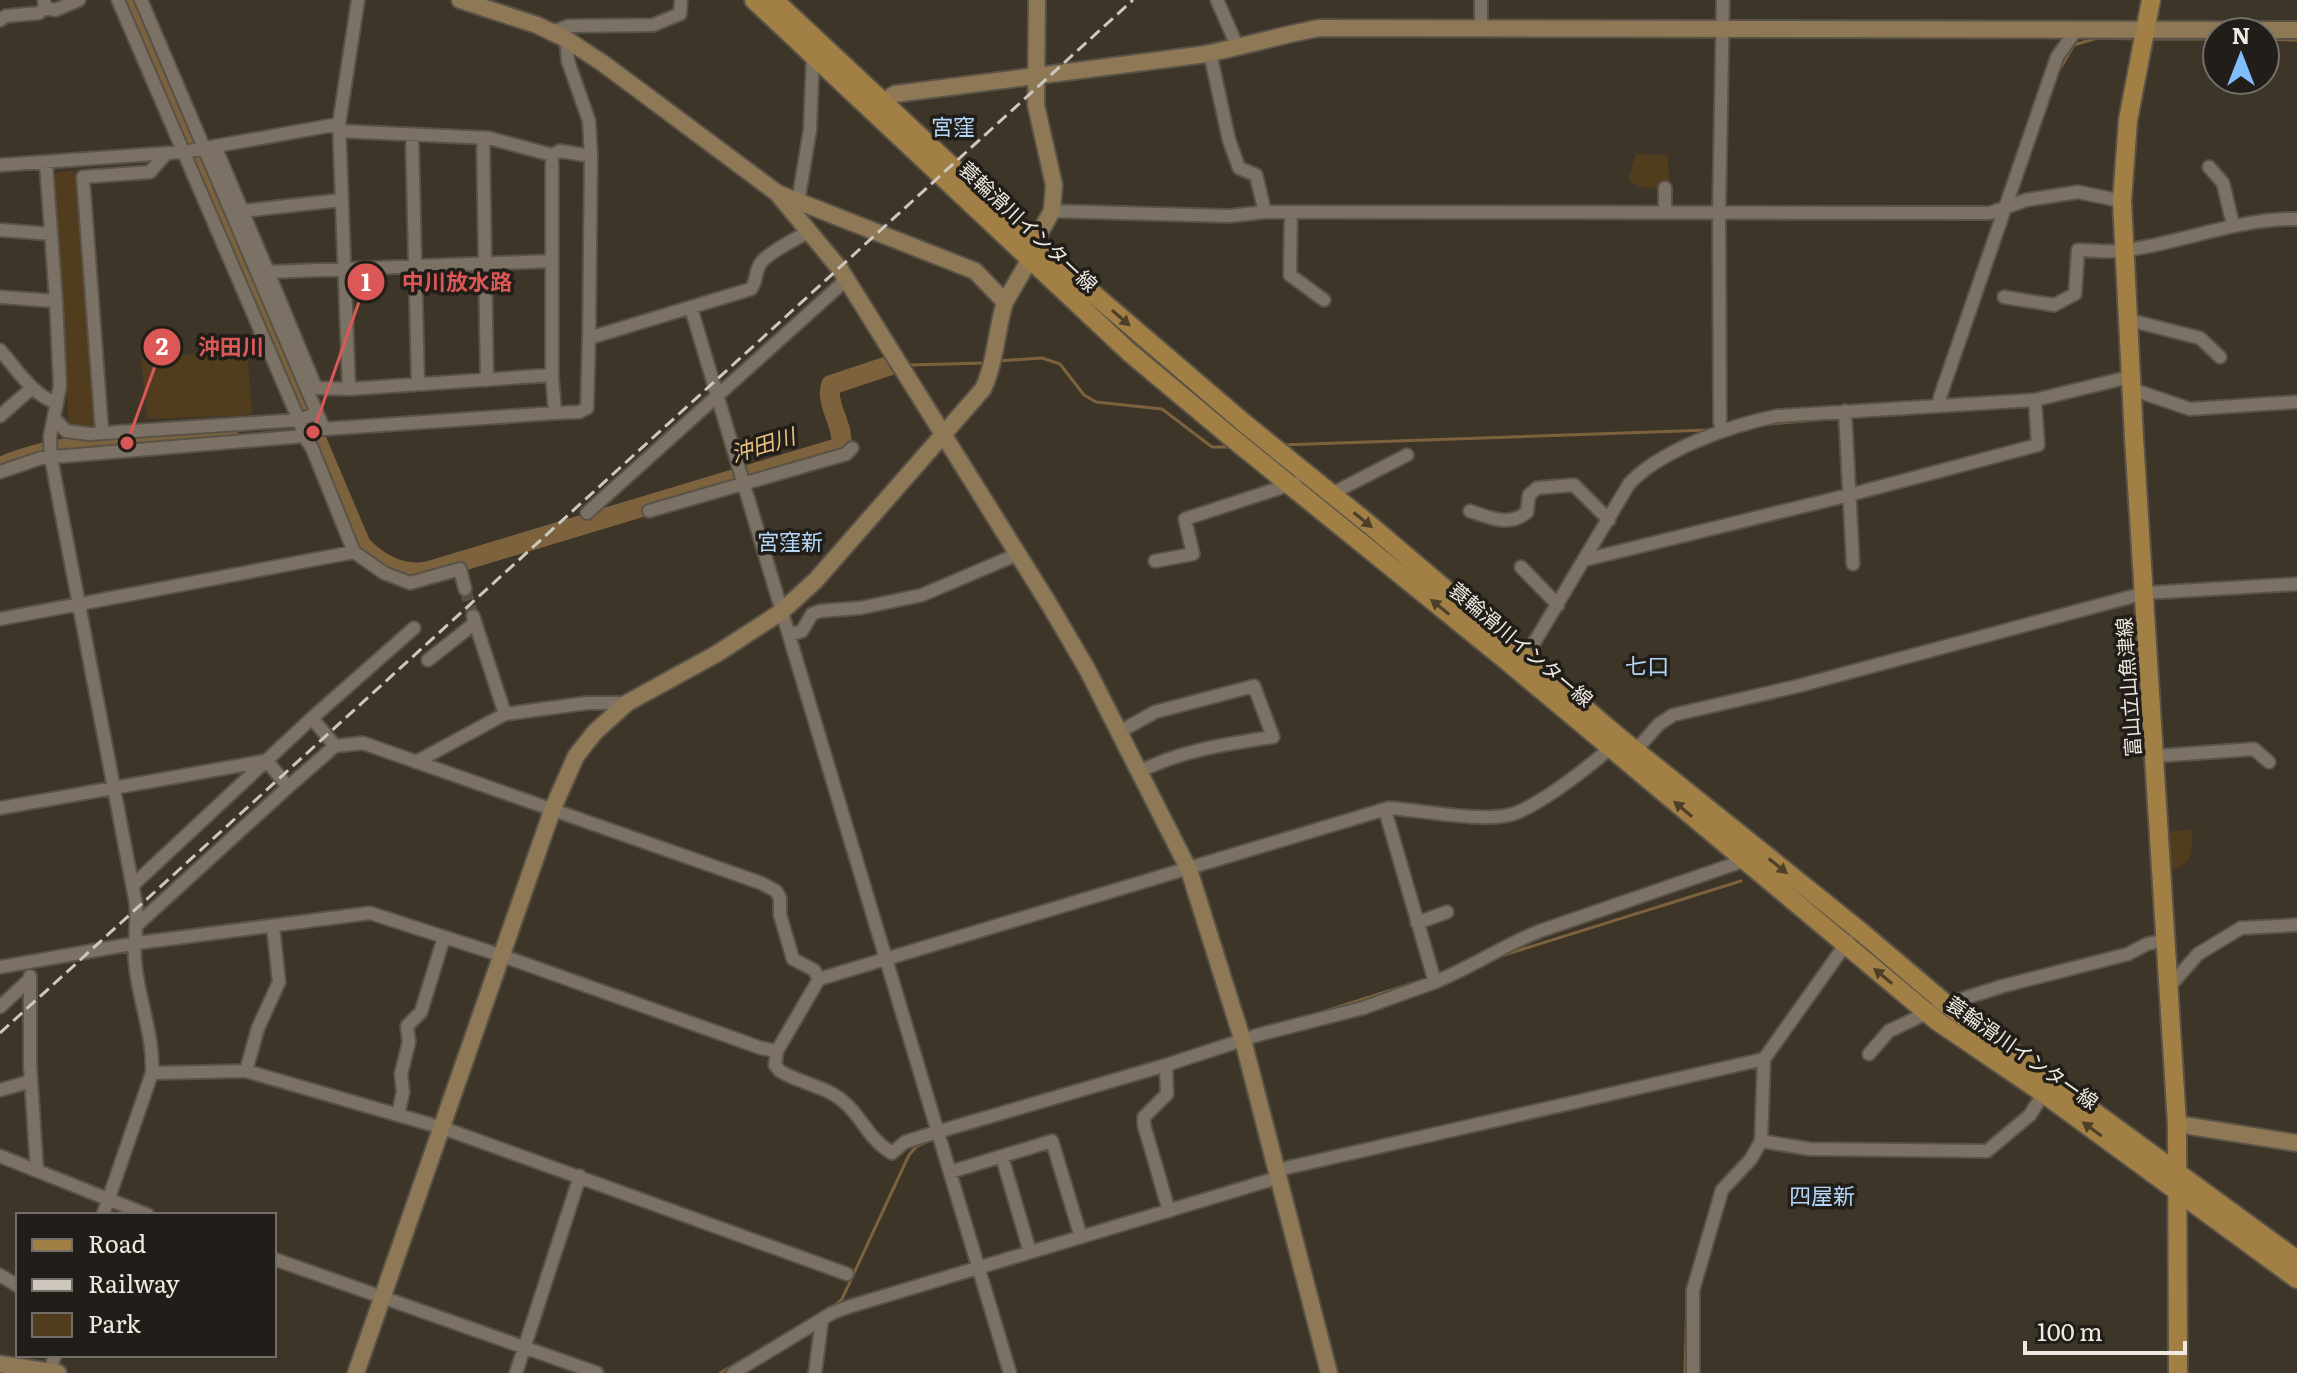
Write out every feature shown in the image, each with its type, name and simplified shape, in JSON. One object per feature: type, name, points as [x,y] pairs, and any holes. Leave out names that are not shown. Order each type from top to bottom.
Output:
[{"type":"main road","name":"蓑輪滑川インター線","points":[[754,0],[1032,251],[1307,474],[1525,658],[1743,861],[1928,1014],[2047,1088]]},
{"type":"main road","name":"蓑輪滑川インター線","points":[[774,0],[883,102],[1129,352],[1291,486],[1615,743],[1636,750],[1860,931],[2047,1088],[2178,1183],[2297,1279]]},
{"type":"main road","name":"富山立山魚津線","points":[[2151,0],[2128,120],[2122,201],[2177,1124],[2178,1373]]},
{"type":"main road","name":"蓑輪滑川インター線","points":[[2178,1183],[2297,1260]]},
{"type":"street","points":[[0,20],[6,16],[39,13],[44,4],[55,10],[79,0]]},
{"type":"street","points":[[118,0],[197,149],[324,429],[579,412],[587,408],[589,121],[559,36]]},
{"type":"street","points":[[141,0],[304,436],[312,448],[354,552],[384,573],[410,583],[460,569],[465,589]]},
{"type":"street","points":[[349,389],[339,128],[358,0]]},
{"type":"street","points":[[460,0],[559,36],[604,64],[777,193],[847,279],[1087,669],[1189,870],[1243,1040],[1329,1373]]},
{"type":"street","points":[[559,36],[568,26],[653,25],[680,14],[681,0]]},
{"type":"street","points":[[356,1373],[553,808],[576,756],[595,732],[627,703],[718,653],[781,612],[816,580],[976,400],[993,362],[1005,302],[1052,211],[1054,185],[1036,105],[1037,0]]},
{"type":"street","points":[[1217,0],[1238,48]]},
{"type":"street","points":[[1481,0],[1481,28]]},
{"type":"street","points":[[1723,0],[1719,213],[1720,423],[1723,431]]},
{"type":"street","points":[[883,102],[895,94],[1210,53],[1278,35],[1320,28],[2297,30]]},
{"type":"street","points":[[1939,405],[2057,57],[2077,29]]},
{"type":"street","points":[[1210,53],[1229,140],[1239,168],[1256,175],[1265,212]]},
{"type":"street","points":[[798,202],[810,130],[813,55]]},
{"type":"street","points":[[0,165],[166,154],[339,128],[483,138],[552,155],[560,151],[591,156]]},
{"type":"street","points":[[412,135],[418,384]]},
{"type":"street","points":[[483,138],[487,380]]},
{"type":"street","points":[[197,149],[242,211],[316,388],[349,389],[552,375]]},
{"type":"street","points":[[83,177],[150,172],[166,154]]},
{"type":"street","points":[[552,155],[552,375],[555,413]]},
{"type":"street","points":[[80,160],[102,432]]},
{"type":"street","points":[[46,163],[60,386],[50,436],[51,458],[133,885],[138,924],[134,959],[153,1052],[152,1073],[104,1213]]},
{"type":"street","points":[[2209,167],[2223,183],[2233,225]]},
{"type":"street","points":[[1665,188],[1665,211]]},
{"type":"street","points":[[1052,211],[1229,216],[1265,212],[1990,213],[2026,200],[2078,192],[2122,201]]},
{"type":"street","points":[[777,193],[975,271],[1005,302]]},
{"type":"street","points":[[242,211],[341,200]]},
{"type":"street","points":[[1291,212],[1290,275],[1324,300]]},
{"type":"street","points":[[2004,297],[2054,305],[2075,294],[2078,250],[2125,251],[2233,225],[2269,219],[2297,219]]},
{"type":"street","points":[[0,230],[51,234]]},
{"type":"street","points":[[589,338],[751,289],[756,282],[759,266],[766,258],[810,231]]},
{"type":"street","points":[[268,272],[552,261]]},
{"type":"street","points":[[587,513],[847,279]]},
{"type":"street","points":[[0,297],[56,301]]},
{"type":"street","points":[[691,308],[1010,1373]]},
{"type":"street","points":[[2129,320],[2200,338],[2220,357]]},
{"type":"street","points":[[0,350],[32,388],[49,401],[57,403]]},
{"type":"street","points":[[1525,658],[1629,484],[1639,473],[1674,453],[1747,422],[1777,416],[2035,400],[2133,383],[2190,409],[2297,402]]},
{"type":"street","points":[[0,416],[32,388]]},
{"type":"street","points":[[1584,560],[2038,445],[2035,400]]},
{"type":"street","points":[[1845,411],[1853,564]]},
{"type":"street","points":[[54,418],[66,431],[89,434],[299,420],[317,413]]},
{"type":"street","points":[[259,439],[260,422]]},
{"type":"street","points":[[0,472],[29,460],[304,436]]},
{"type":"street","points":[[649,511],[846,454],[852,448]]},
{"type":"street","points":[[1331,494],[1407,455]]},
{"type":"street","points":[[1155,561],[1193,554],[1185,519],[1291,486],[1307,474]]},
{"type":"street","points":[[1470,511],[1507,521],[1520,518],[1527,512],[1529,495],[1537,488],[1574,485],[1609,520]]},
{"type":"street","points":[[0,619],[354,552]]},
{"type":"street","points":[[789,635],[802,631],[812,614],[820,611],[860,608],[922,595],[1018,554]]},
{"type":"street","points":[[1521,567],[1558,605]]},
{"type":"street","points":[[1636,750],[1659,724],[1673,715],[1798,686],[2145,593],[2297,584]]},
{"type":"street","points":[[428,660],[474,619],[505,714]]},
{"type":"street","points":[[133,885],[312,718],[414,628]]},
{"type":"street","points":[[1119,732],[1155,712],[1254,686],[1273,737],[1205,748],[1159,761],[1139,772]]},
{"type":"street","points":[[416,762],[505,714],[587,703],[627,703]]},
{"type":"street","points":[[312,718],[335,746]]},
{"type":"street","points":[[138,924],[335,746],[363,743],[553,808],[770,888],[780,898],[780,915],[793,959],[814,970],[819,979]]},
{"type":"street","points":[[1615,743],[1550,793],[1513,814],[1483,817],[1385,810],[819,979],[777,1051],[775,1065],[780,1071],[844,1101],[876,1144],[892,1153],[905,1142],[937,1132],[1243,1040],[1363,1008],[1464,971],[1518,939],[1743,861]]},
{"type":"street","points":[[2156,756],[2254,749],[2269,762]]},
{"type":"street","points":[[0,808],[267,761]]},
{"type":"street","points":[[267,761],[288,787]]},
{"type":"street","points":[[1385,810],[1435,982]]},
{"type":"street","points":[[1417,923],[1447,912]]},
{"type":"street","points":[[0,967],[137,943],[370,913],[777,1051]]},
{"type":"street","points":[[2170,986],[2198,954],[2241,928],[2297,925]]},
{"type":"street","points":[[246,1071],[258,1028],[279,982],[273,926]]},
{"type":"street","points":[[1693,1373],[1693,1290],[1722,1190],[1751,1159],[1761,1141],[1764,1059],[1845,944],[1860,931]]},
{"type":"street","points":[[398,1115],[403,1092],[401,1074],[409,1042],[407,1026],[421,1012],[444,937]]},
{"type":"street","points":[[1869,1054],[1889,1031],[1946,1004],[2128,954],[2147,944],[2166,940]]},
{"type":"street","points":[[29,962],[31,1081],[37,1171]]},
{"type":"street","points":[[0,1007],[30,979]]},
{"type":"street","points":[[733,1373],[822,1319],[848,1307],[1169,1211],[1278,1173],[1764,1059]]},
{"type":"street","points":[[1166,1065],[1167,1094],[1144,1117],[1144,1125],[1169,1211]]},
{"type":"street","points":[[152,1073],[246,1071],[443,1128],[847,1274]]},
{"type":"street","points":[[0,1090],[31,1081]]},
{"type":"street","points":[[1761,1141],[1810,1149],[1987,1151],[2030,1115],[2047,1088]]},
{"type":"street","points":[[2177,1124],[2295,1138]]},
{"type":"street","points":[[950,1172],[1052,1141],[1081,1237]]},
{"type":"street","points":[[0,1156],[142,1213]]},
{"type":"street","points":[[1002,1157],[1030,1252]]},
{"type":"street","points":[[516,1373],[580,1176]]},
{"type":"street","points":[[276,1260],[597,1373]]},
{"type":"street","points":[[815,1373],[822,1319]]},
{"type":"street","points":[[0,1364],[20,1370],[54,1366]]},
{"type":"green space","points":[[1636,154],[1668,155],[1669,188],[1640,187],[1628,180]]},
{"type":"green space","points":[[78,171],[96,429],[69,428],[52,177],[57,172]]},
{"type":"green space","points":[[247,349],[252,415],[147,419],[141,358]]},
{"type":"green space","points":[[2193,829],[2190,857],[2168,873],[2166,832]]},
{"type":"waterway","name":"沖田川","points":[[130,0],[361,545],[392,568],[410,572],[429,571],[841,447],[831,385],[891,365]]},
{"type":"waterway","points":[[2058,72],[2074,45],[2097,38],[2137,39]]},
{"type":"waterway","points":[[2149,39],[2201,39]]},
{"type":"waterway","points":[[2281,40],[2297,40]]},
{"type":"waterway","points":[[997,361],[1042,358],[1060,364],[1084,395],[1096,402],[1162,409],[1212,447],[1229,447]]},
{"type":"waterway","points":[[909,365],[985,363]]},
{"type":"waterway","points":[[1945,402],[1950,386]]},
{"type":"waterway","points":[[1848,418],[1869,416]]},
{"type":"waterway","points":[[1768,424],[1841,418]]},
{"type":"waterway","points":[[1281,445],[1709,430]]},
{"type":"waterway","name":"沖田川","points":[[0,467],[27,457],[84,445],[229,437]]},
{"type":"waterway","points":[[1504,955],[1741,881]]},
{"type":"waterway","points":[[1313,1015],[1420,981]]},
{"type":"waterway","points":[[833,1307],[842,1299],[909,1155],[916,1147],[933,1139]]},
{"type":"waterway","points":[[1685,1373],[1687,1295]]},
{"type":"waterway","points":[[720,1373],[768,1345]]},
{"type":"tunnel","points":[[465,589],[473,616]]},
{"type":"railway","points":[[0,1033],[1133,0]]},
{"type":"place","name":"中川放水路","points":[[313,432]]},
{"type":"place","name":"沖田川","points":[[127,443]]},
{"type":"district","name":"宮窪","points":[[953,127]]},
{"type":"district","name":"宮窪新","points":[[790,542]]},
{"type":"district","name":"七口","points":[[1647,666]]},
{"type":"district","name":"四屋新","points":[[1822,1196]]}]
